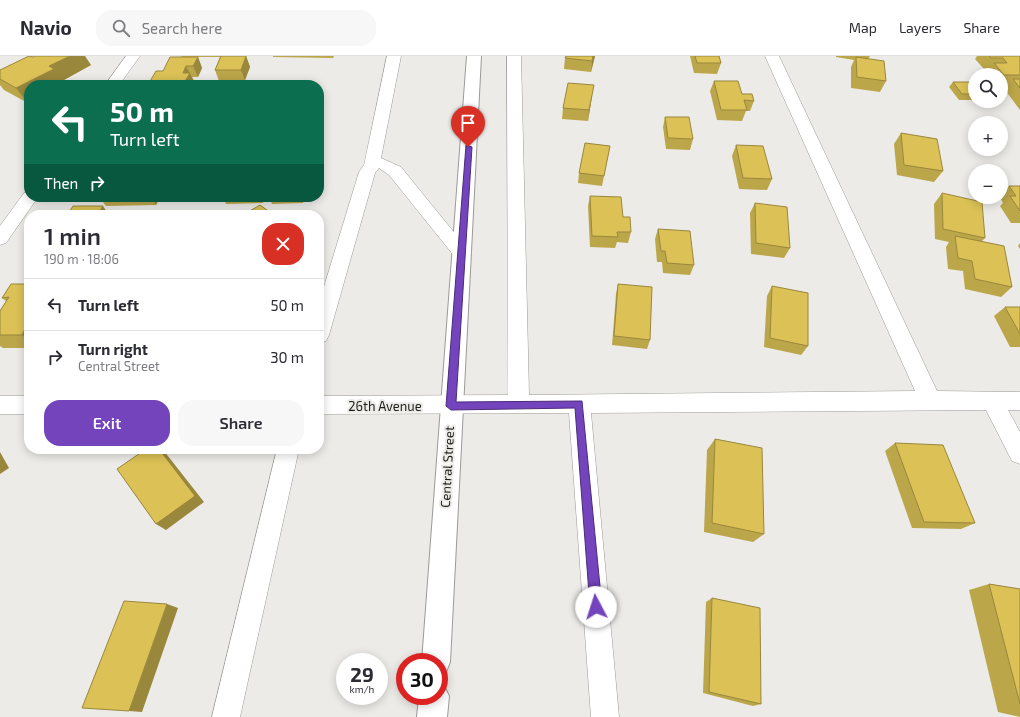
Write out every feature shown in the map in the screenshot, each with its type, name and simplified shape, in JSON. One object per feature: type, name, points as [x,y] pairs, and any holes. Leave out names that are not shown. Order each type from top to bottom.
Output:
[{"type":"street","points":[[116,80],[133,56]]},
{"type":"street","points":[[324,318],[367,172],[372,165],[394,56]]},
{"type":"street","name":"Central Street","points":[[437,653],[474,56]]},
{"type":"street","points":[[514,56],[520,404]]},
{"type":"street","points":[[772,56],[930,400]]},
{"type":"street","points":[[372,165],[378,163],[384,164],[396,171],[461,252]]},
{"type":"street","points":[[0,239],[26,202]]},
{"type":"street","name":"26th Avenue","points":[[324,405],[451,406],[930,400],[1020,401]]},
{"type":"street","points":[[992,400],[1020,454]]},
{"type":"street","points":[[579,404],[605,717]]},
{"type":"street","points":[[0,405],[24,405]]},
{"type":"street","points":[[226,717],[287,454]]},
{"type":"street","points":[[432,717],[433,705]]},
{"type":"building","points":[[29,56],[70,56],[49,66],[54,69],[32,80],[24,80],[24,84],[16,88],[0,79],[0,70]]},
{"type":"building","points":[[221,56],[246,56],[241,70],[215,70]]},
{"type":"building","points":[[566,56],[593,56],[592,61],[565,58]]},
{"type":"building","points":[[695,56],[719,56],[721,63],[697,63]]},
{"type":"building","points":[[989,56],[1020,56],[1020,75],[1008,75],[1008,68],[998,68],[994,63],[1007,63],[1003,58],[991,58]]},
{"type":"building","points":[[170,57],[198,57],[193,66],[186,66],[183,73],[190,73],[186,80],[151,80],[156,71],[163,71]]},
{"type":"building","points":[[856,57],[884,61],[886,81],[857,77]]},
{"type":"building","points":[[1013,79],[1020,79],[1020,88]]},
{"type":"building","points":[[714,81],[738,81],[742,94],[752,94],[754,101],[744,100],[747,110],[721,110]]},
{"type":"building","points":[[953,82],[968,82],[968,94],[962,94]]},
{"type":"building","points":[[568,83],[594,85],[589,110],[563,108]]},
{"type":"building","points":[[665,117],[689,117],[693,139],[668,138]]},
{"type":"building","points":[[901,133],[937,139],[943,171],[904,165]]},
{"type":"building","points":[[585,143],[610,146],[604,176],[579,173]]},
{"type":"building","points":[[736,145],[763,146],[772,179],[743,178]]},
{"type":"building","points":[[1009,186],[1020,186],[1020,211],[1010,196],[1016,196]]},
{"type":"building","points":[[942,193],[968,199],[968,204],[982,204],[985,238],[943,229]]},
{"type":"building","points":[[590,196],[621,197],[623,217],[630,217],[631,232],[617,232],[618,237],[592,236]]},
{"type":"building","points":[[755,203],[787,207],[790,248],[756,243]]},
{"type":"building","points":[[260,205],[267,210],[252,210]]},
{"type":"building","points":[[73,206],[103,206],[100,210],[70,210]]},
{"type":"building","points":[[658,229],[690,231],[694,265],[667,263],[665,251],[661,251]]},
{"type":"building","points":[[955,236],[1004,246],[1012,287],[975,279],[972,261],[958,258]]},
{"type":"building","points":[[11,284],[24,284],[24,331],[22,335],[0,335],[0,311],[9,297],[2,298]]},
{"type":"building","points":[[618,284],[652,287],[650,340],[614,336]]},
{"type":"building","points":[[772,286],[808,293],[808,346],[770,338]]},
{"type":"building","points":[[1005,307],[1020,307],[1020,334]]},
{"type":"building","points":[[715,439],[762,448],[764,534],[712,523]]},
{"type":"building","points":[[895,443],[943,445],[975,523],[924,522]]},
{"type":"building","points":[[139,454],[163,454],[195,496],[156,524],[117,469]]},
{"type":"building","points":[[989,584],[1020,589],[1020,704]]},
{"type":"building","points":[[712,598],[760,608],[761,704],[709,692]]},
{"type":"building","points":[[124,601],[167,604],[129,711],[82,708]]},
{"type":"route","points":[[468,147],[451,406],[579,404],[596,607]]}]
